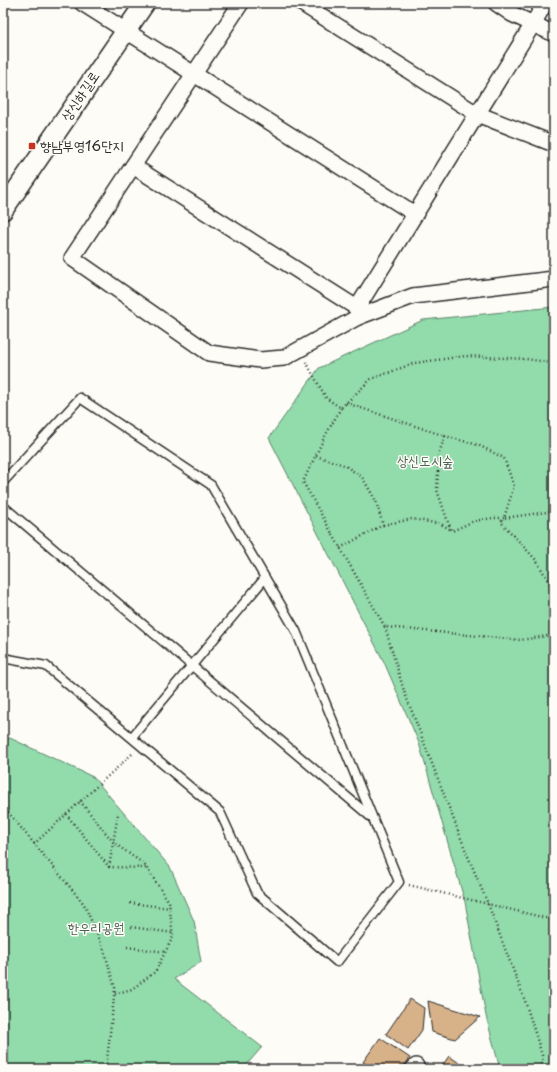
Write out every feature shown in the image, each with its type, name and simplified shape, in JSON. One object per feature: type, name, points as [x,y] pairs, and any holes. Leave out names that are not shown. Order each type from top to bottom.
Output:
[{"type":"street","points":[[82,3],[415,214]]},
{"type":"street","name":"상신하길로","points":[[3,210],[144,3]]},
{"type":"street","points":[[241,3],[72,258],[209,353],[260,360],[284,358],[357,312],[413,296],[554,278]]},
{"type":"street","points":[[301,3],[477,114],[554,144]]},
{"type":"street","points":[[496,3],[512,14],[554,34]]},
{"type":"street","points":[[357,312],[415,214],[545,3]]},
{"type":"street","points":[[133,166],[357,312]]},
{"type":"lane","points":[[3,482],[80,398],[211,485],[296,631],[399,882],[337,962],[257,893],[220,812],[46,666],[3,658]]},
{"type":"lane","points":[[3,506],[373,820]]},
{"type":"lane","points":[[132,738],[265,578]]},
{"type":"path","points":[[298,350],[326,398],[341,408]]},
{"type":"path","points":[[543,1069],[542,1055],[525,1001],[404,691],[385,627],[303,482],[324,438],[341,408],[371,379],[415,363],[465,356],[526,359],[554,363]]},
{"type":"path","points":[[346,403],[445,436],[478,445],[504,458],[514,486],[504,518],[501,522],[536,560],[554,590]]},
{"type":"path","points":[[445,436],[439,454],[437,490],[452,531]]},
{"type":"path","points":[[316,456],[344,465],[362,477],[376,501],[383,525]]},
{"type":"path","points":[[452,531],[474,521],[554,511]]},
{"type":"path","points":[[340,548],[383,525],[412,519],[441,524],[452,531]]},
{"type":"path","points":[[385,627],[520,640],[554,635]]},
{"type":"path","points":[[34,844],[141,745]]},
{"type":"path","points":[[80,802],[114,843],[144,864],[169,902],[173,938],[166,952],[154,972],[132,989],[114,994]]},
{"type":"path","points":[[3,806],[84,904],[104,950],[115,988],[106,1069]]},
{"type":"path","points":[[66,814],[109,867],[146,868]]},
{"type":"path","points":[[109,867],[118,814]]},
{"type":"path","points":[[399,882],[554,920]]},
{"type":"path","points":[[130,903],[170,908]]},
{"type":"path","points":[[131,927],[173,933]]},
{"type":"path","points":[[127,947],[166,952]]},
{"type":"green space","name":"상신도시숲","points":[[554,307],[554,1069],[500,1069],[486,1016],[465,902],[419,743],[384,662],[269,438],[319,368],[423,320]]},
{"type":"green space","name":"한우리공원","points":[[10,738],[93,777],[170,867],[194,921],[201,962],[174,979],[262,1047],[243,1069],[3,1069],[3,740]]},
{"type":"building","points":[[410,999],[424,1008],[422,1030],[408,1050],[386,1034]]},
{"type":"building","points":[[428,1001],[480,1017],[455,1039],[432,1032]]},
{"type":"building","points":[[380,1038],[410,1058],[402,1069],[373,1069],[363,1062]]},
{"type":"building","points":[[449,1056],[468,1069],[440,1069]]},
{"type":"place","name":"향남부영16단지","points":[[32,146]]}]
